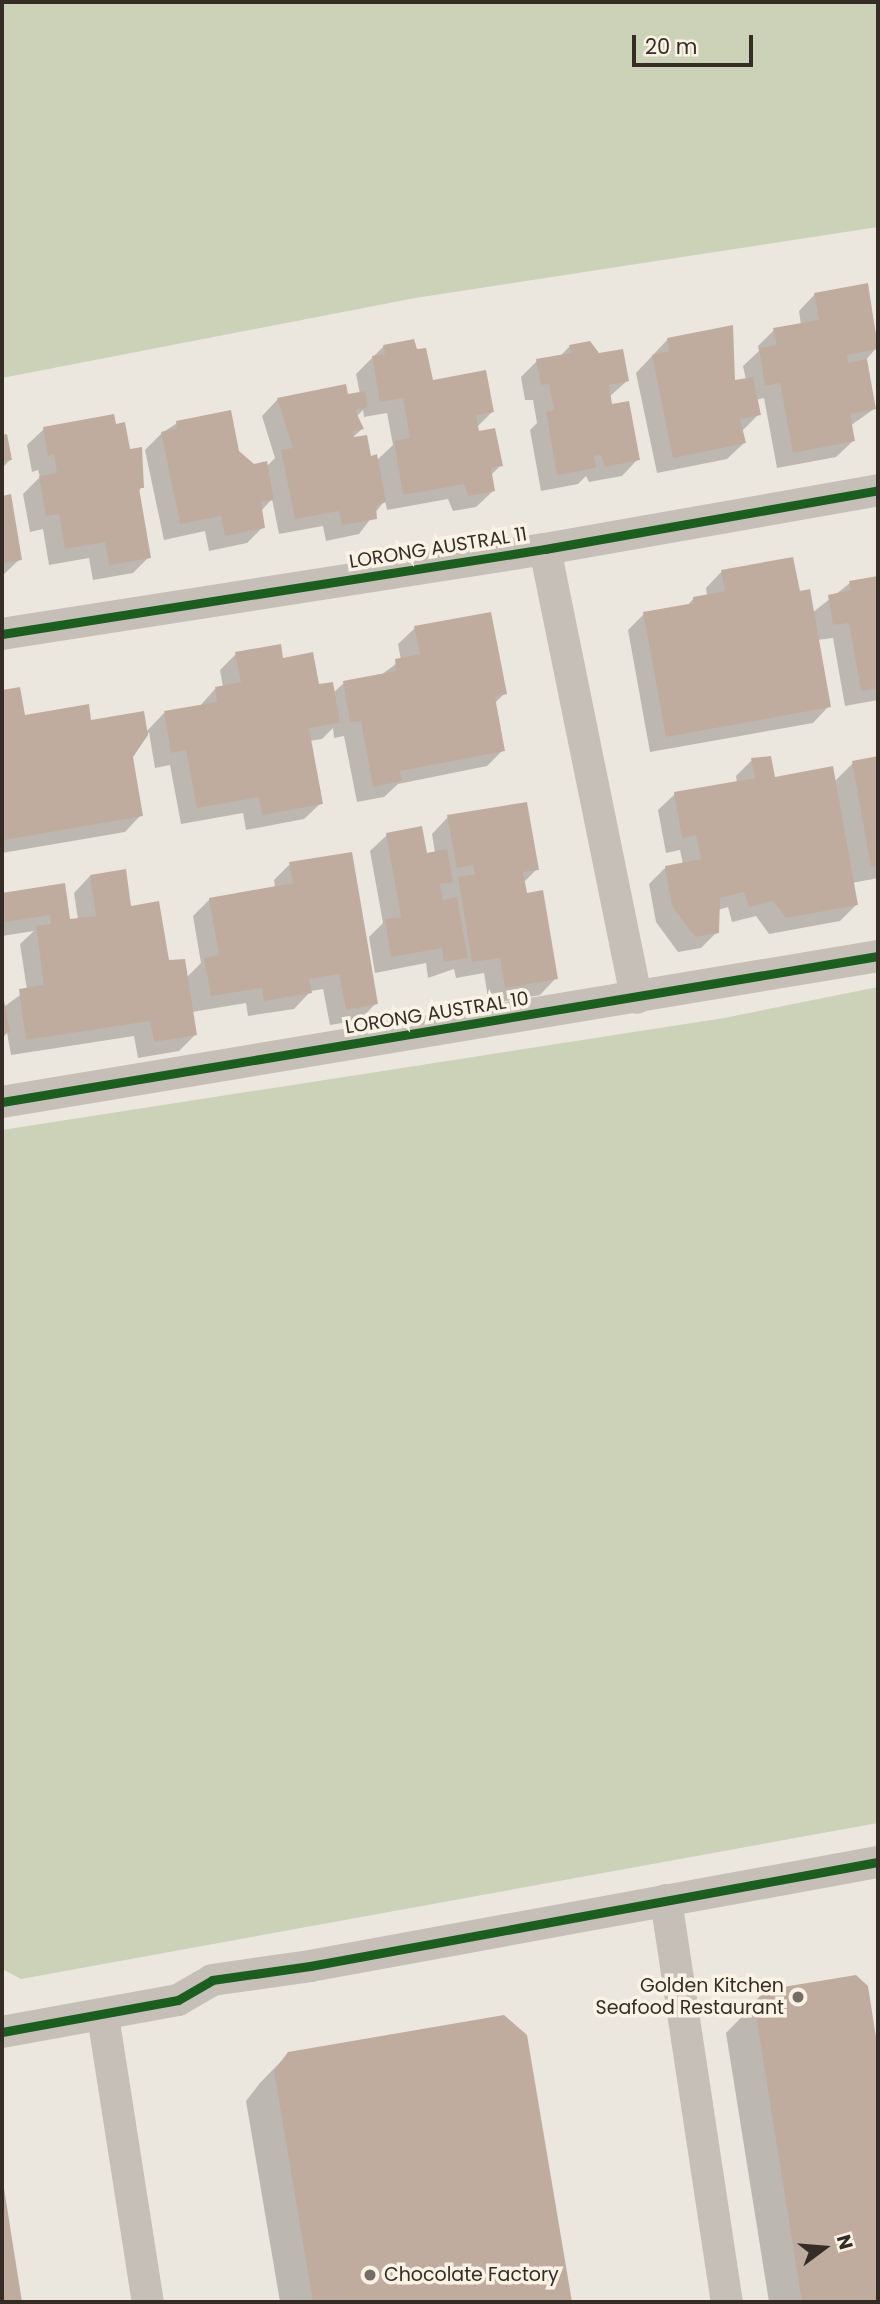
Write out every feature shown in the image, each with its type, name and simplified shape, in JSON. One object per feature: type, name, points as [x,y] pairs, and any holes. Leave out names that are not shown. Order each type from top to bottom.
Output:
[{"type":"street","name":"LORONG AUSTRAL 11","points":[[2,634],[545,549],[878,490]]},
{"type":"street","points":[[545,549],[636,998]]},
{"type":"street","name":"LORONG AUSTRAL 10","points":[[2,1102],[878,956]]},
{"type":"street","points":[[2,2032],[103,2016],[177,2000],[212,1980],[310,1966],[878,1862]]},
{"type":"street","points":[[666,1900],[727,2302]]},
{"type":"street","points":[[103,2016],[148,2302]]},
{"type":"green space","points":[[2,2],[878,2],[878,227],[415,298],[2,378]]},
{"type":"green space","points":[[878,987],[878,1823],[21,1979],[2,1969],[2,1130],[724,1018]]},
{"type":"building","points":[[868,283],[878,349],[847,355],[848,363],[867,359],[876,409],[850,414],[855,441],[793,453],[780,383],[765,386],[759,348],[777,345],[773,328],[819,320],[814,293]]},
{"type":"building","points":[[733,325],[735,380],[753,377],[761,415],[740,419],[746,443],[673,458],[652,355],[669,351],[667,338]]},
{"type":"building","points":[[414,339],[417,349],[426,348],[433,380],[486,370],[494,412],[476,415],[479,431],[495,428],[503,466],[491,468],[495,491],[469,496],[464,484],[403,495],[394,441],[410,438],[403,398],[380,402],[372,356],[385,354],[383,345]]},
{"type":"building","points":[[590,341],[599,353],[623,349],[629,381],[609,385],[612,404],[629,401],[640,460],[605,467],[601,455],[594,456],[596,468],[557,475],[546,412],[554,410],[549,384],[541,385],[536,359],[571,353],[569,345]]},
{"type":"building","points":[[346,384],[348,394],[365,391],[368,407],[355,410],[364,429],[353,432],[354,437],[367,435],[371,456],[377,454],[386,502],[376,506],[377,519],[342,525],[339,511],[295,519],[281,450],[293,448],[277,398]]},
{"type":"building","points":[[231,410],[239,451],[254,464],[267,461],[274,500],[261,502],[265,528],[225,536],[221,516],[180,524],[161,432],[177,428],[176,421]]},
{"type":"building","points":[[114,414],[116,424],[125,422],[130,449],[142,447],[144,488],[139,488],[151,558],[109,565],[105,542],[65,549],[59,514],[46,516],[39,476],[57,473],[54,454],[48,456],[43,427]]},
{"type":"building","points":[[7,434],[12,460],[2,462],[2,435]]},
{"type":"building","points":[[11,494],[22,560],[2,563],[2,496]]},
{"type":"building","points":[[793,557],[800,591],[810,589],[831,707],[666,737],[643,612],[694,603],[693,597],[725,591],[721,570]]},
{"type":"building","points":[[878,576],[878,688],[861,691],[849,623],[833,625],[828,595],[851,590],[849,581]]},
{"type":"building","points":[[491,612],[507,694],[495,697],[505,751],[400,771],[402,781],[373,787],[361,721],[350,722],[343,681],[396,671],[395,659],[420,654],[414,626]]},
{"type":"building","points":[[281,644],[283,658],[313,652],[319,684],[333,682],[340,723],[309,728],[323,804],[262,815],[259,797],[197,808],[186,750],[171,753],[164,711],[217,702],[215,687],[241,682],[235,652]]},
{"type":"building","points":[[20,687],[25,715],[89,704],[91,720],[144,711],[148,735],[133,757],[143,816],[4,840],[2,690]]},
{"type":"building","points":[[771,756],[775,777],[833,766],[858,905],[786,918],[773,901],[749,907],[744,892],[720,898],[719,933],[695,937],[672,906],[665,866],[701,859],[696,835],[682,838],[674,792],[755,778],[751,758]]},
{"type":"building","points":[[878,756],[878,866],[871,867],[852,761]]},
{"type":"building","points":[[527,802],[539,870],[523,872],[527,893],[543,890],[558,979],[505,988],[500,958],[472,962],[458,877],[475,874],[473,865],[457,868],[447,815]]},
{"type":"building","points":[[422,826],[427,853],[447,849],[453,882],[440,884],[443,900],[457,897],[468,958],[444,962],[442,948],[391,957],[385,919],[401,917],[386,833]]},
{"type":"building","points":[[352,852],[378,1004],[346,1010],[339,974],[309,979],[312,993],[264,1001],[262,988],[211,996],[204,958],[219,955],[209,898],[293,883],[289,862]]},
{"type":"building","points":[[126,869],[131,906],[159,901],[169,960],[185,959],[197,1035],[154,1042],[150,1021],[26,1040],[19,989],[44,985],[36,926],[51,924],[50,915],[5,922],[2,893],[65,883],[70,919],[96,916],[90,875]]},
{"type":"building","points":[[2,991],[10,1032],[2,1034]]},
{"type":"building","points":[[856,1975],[868,1986],[878,2050],[878,2302],[802,2302],[754,2003],[765,1990]]},
{"type":"building","points":[[504,2015],[527,2035],[572,2302],[313,2302],[274,2071],[288,2052]]},
{"type":"building","points":[[3,2182],[22,2302],[2,2302]]},
{"type":"cycle path","points":[[2,634],[545,549],[878,490]]},
{"type":"cycle path","points":[[2,1102],[878,956]]},
{"type":"cycle path","points":[[2,2032],[178,2000],[212,1980],[310,1966],[878,1862]]},
{"type":"place","name":"Golden Kitchen Seafood Restaurant","points":[[798,1997]]},
{"type":"place","name":"Chocolate Factory","points":[[370,2275]]}]
